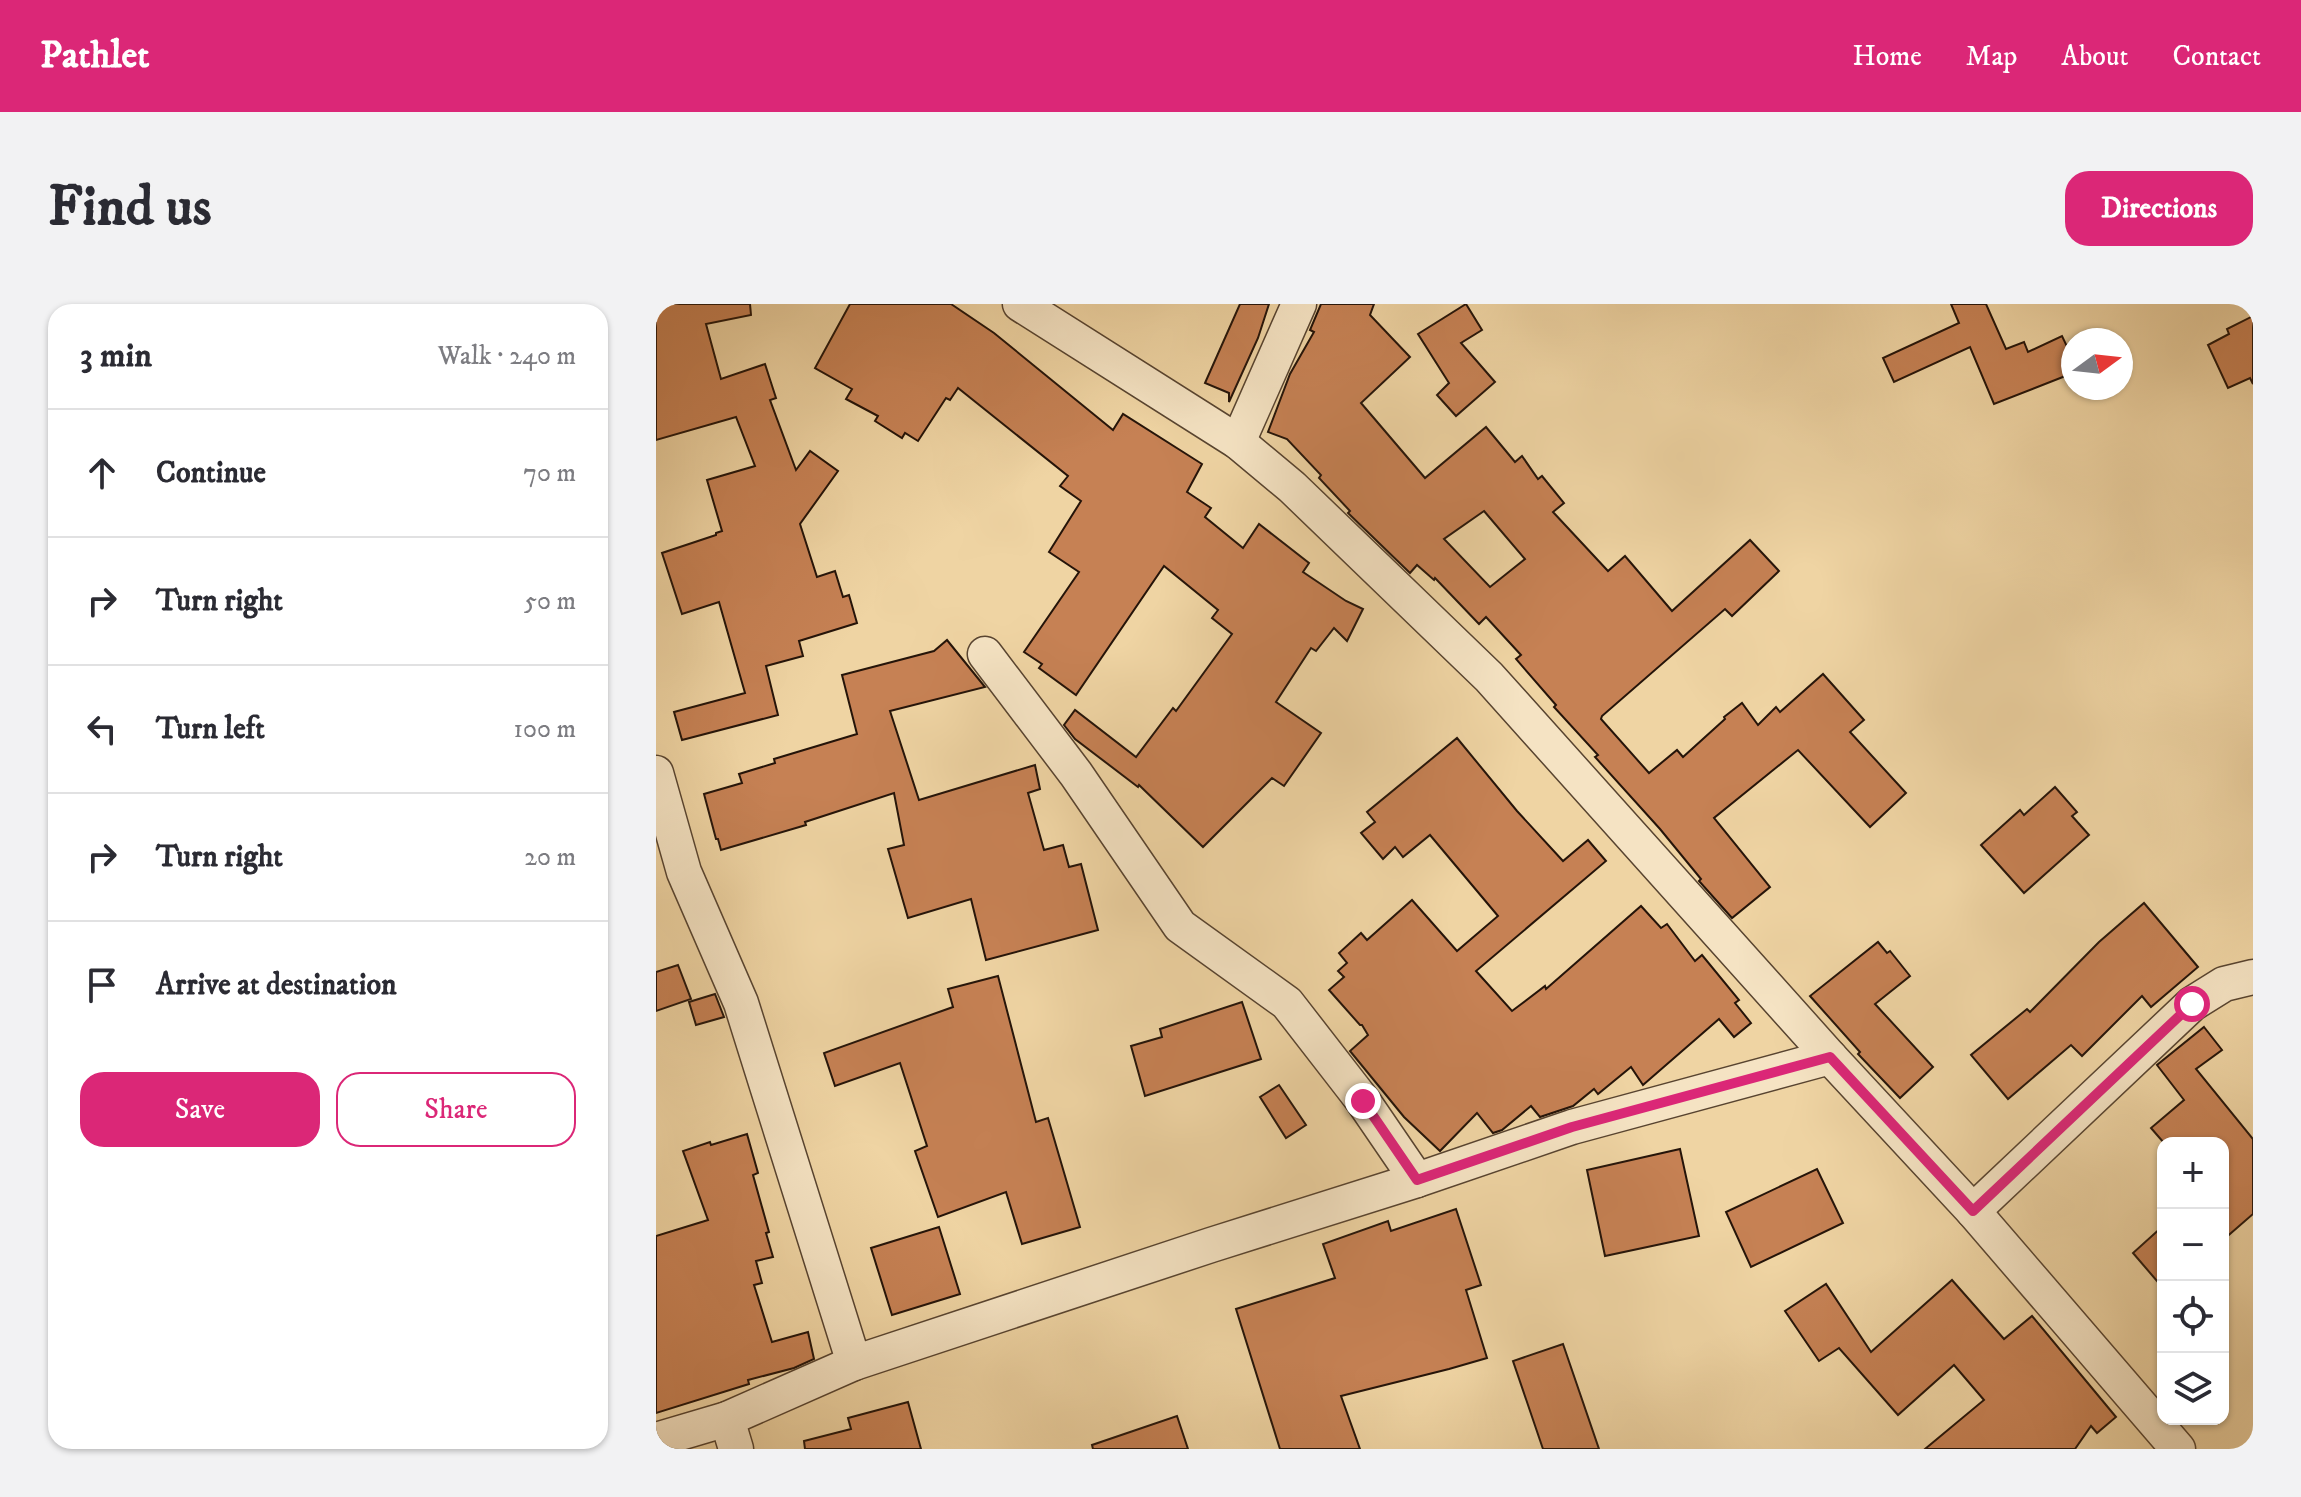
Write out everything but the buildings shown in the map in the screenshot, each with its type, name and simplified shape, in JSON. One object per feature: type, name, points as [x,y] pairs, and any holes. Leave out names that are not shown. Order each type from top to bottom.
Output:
[{"type":"street","points":[[1020,304],[1238,442],[1292,487],[1489,677],[1830,1057],[1973,1211],[2169,1446]]},
{"type":"street","points":[[1238,442],[1299,304]]},
{"type":"street","points":[[985,654],[1076,774],[1180,926],[1287,1003],[1363,1101],[1417,1180]]},
{"type":"street","points":[[656,773],[684,872],[741,1003],[854,1363]]},
{"type":"street","points":[[1973,1211],[2192,1004],[2224,984],[2253,977]]},
{"type":"street","points":[[656,1440],[732,1434],[854,1363],[1572,1127],[1830,1057]]},
{"type":"route","points":[[1363,1101],[1417,1180],[1572,1127],[1830,1057],[1973,1211],[2192,1004]]}]
